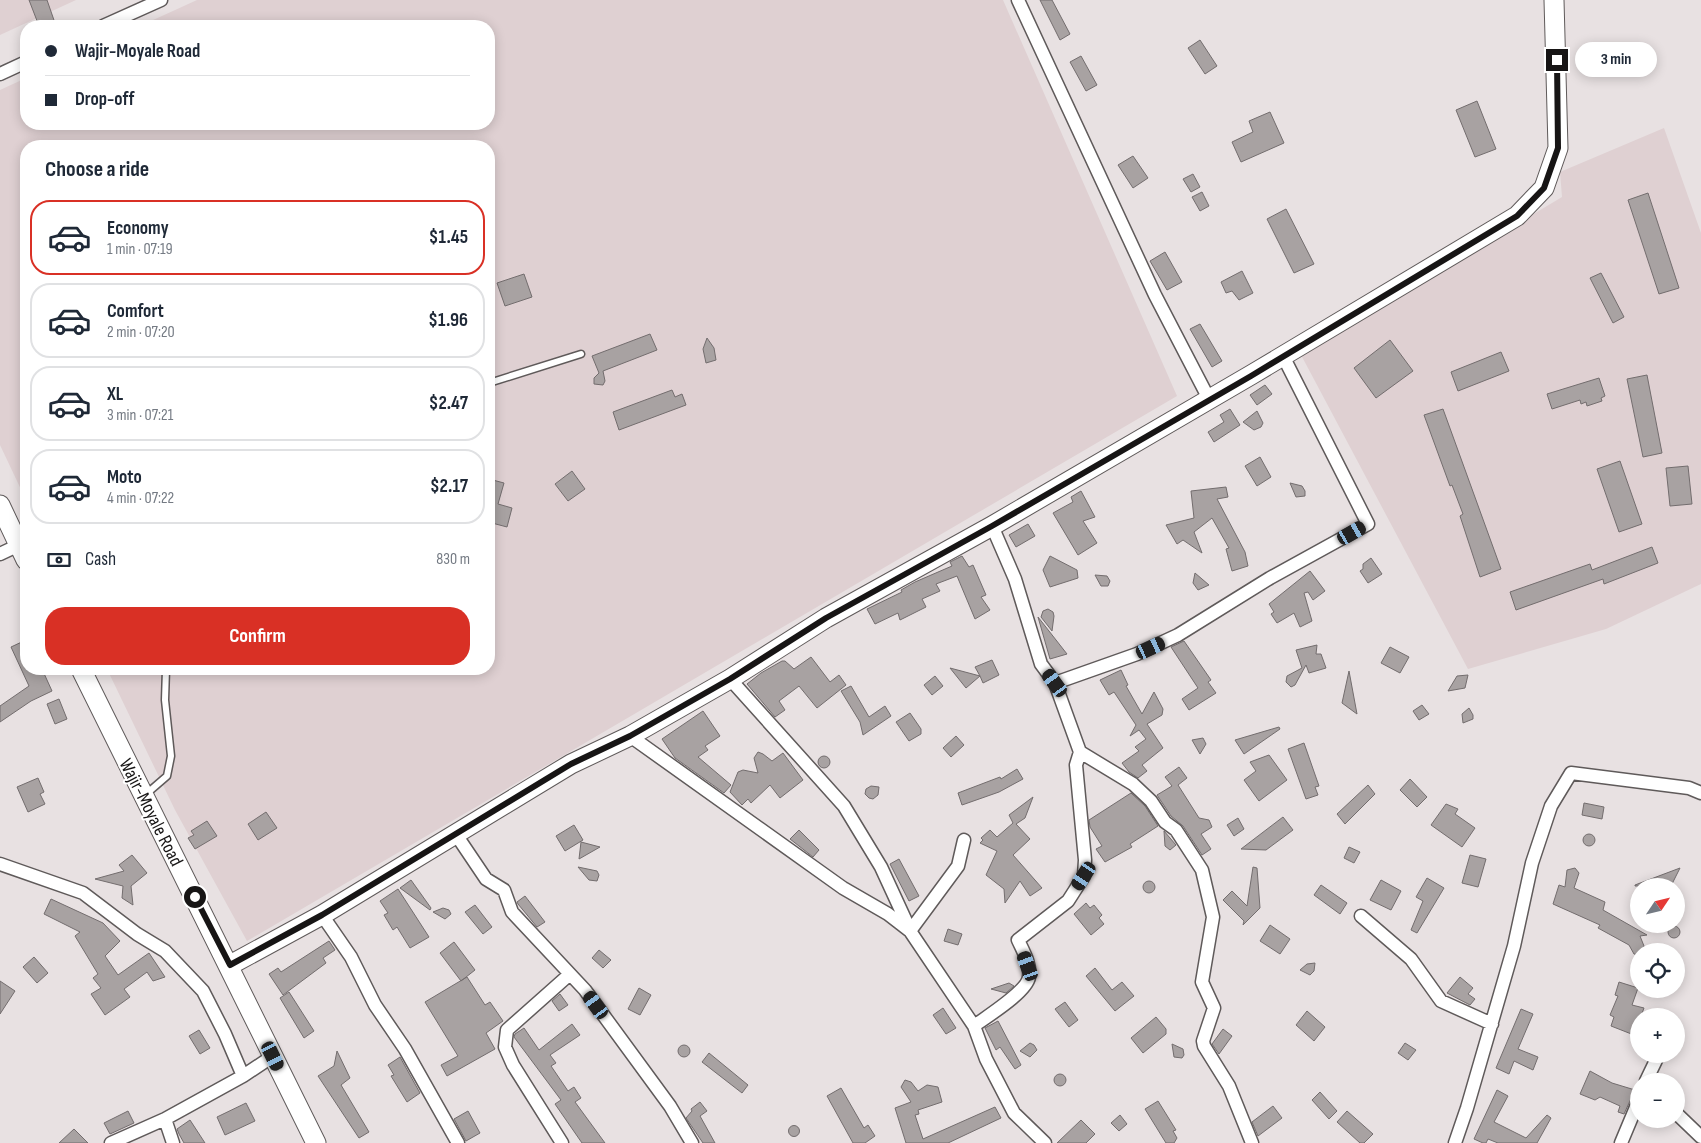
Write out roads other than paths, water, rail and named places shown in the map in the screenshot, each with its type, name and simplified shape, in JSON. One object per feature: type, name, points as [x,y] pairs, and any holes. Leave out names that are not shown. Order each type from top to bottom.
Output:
[{"type":"street","points":[[117,20],[161,0]]},
{"type":"street","points":[[1018,0],[1155,295],[1209,398]]},
{"type":"street","points":[[230,965],[322,915],[571,764],[630,736],[730,679],[826,618],[992,526],[1283,356],[1517,216],[1544,188],[1558,148],[1554,0]]},
{"type":"street","points":[[0,74],[20,65]]},
{"type":"street","points":[[1055,683],[1138,654],[1178,635],[1270,578],[1368,524],[1283,356]]},
{"type":"street","points":[[0,505],[20,549]]},
{"type":"street","points":[[974,1026],[1020,992],[1029,979],[1028,966],[1018,940],[1068,901],[1084,876],[1085,860],[1076,765],[1080,752],[1055,683],[1041,664],[1015,579],[992,526]]},
{"type":"street","points":[[0,554],[20,553]]},
{"type":"street","name":"Wajir-Moyale Road","points":[[84,675],[230,965],[316,1143]]},
{"type":"street","points":[[730,679],[844,806],[881,867],[910,931],[974,1026],[986,1059],[1014,1113],[1044,1143]]},
{"type":"street","points":[[630,736],[842,888],[888,914],[910,931]]},
{"type":"street","points":[[1080,752],[1133,784],[1151,801],[1165,822],[1176,830],[1202,870],[1213,917],[1202,982],[1214,1008],[1203,1040],[1204,1046],[1229,1086],[1252,1143]]},
{"type":"street","points":[[1455,1143],[1514,946],[1532,863],[1551,806],[1571,773],[1689,788],[1701,793]]},
{"type":"street","points":[[455,833],[486,879],[504,890],[512,912],[585,990],[670,1106],[692,1143]]},
{"type":"street","points":[[910,931],[958,866],[964,840]]},
{"type":"street","points":[[0,864],[83,893],[137,934],[165,951],[203,991],[225,1034],[243,1076]]},
{"type":"street","points":[[322,915],[351,957],[375,1005],[405,1049],[458,1143]]},
{"type":"street","points":[[1362,916],[1411,959],[1441,1000],[1492,1024]]},
{"type":"street","points":[[562,1143],[513,1065],[505,1047],[507,1030],[570,974]]},
{"type":"street","points":[[111,1143],[165,1119],[243,1076],[273,1056]]},
{"type":"street","points":[[165,1119],[173,1143]]},
{"type":"street","points":[[1621,1143],[1630,1122]]},
{"type":"street","points":[[1685,1122],[1701,1137]]},
{"type":"lane","points":[[495,381],[581,354]]},
{"type":"lane","points":[[144,796],[166,776],[171,756],[165,700],[166,675]]}]
